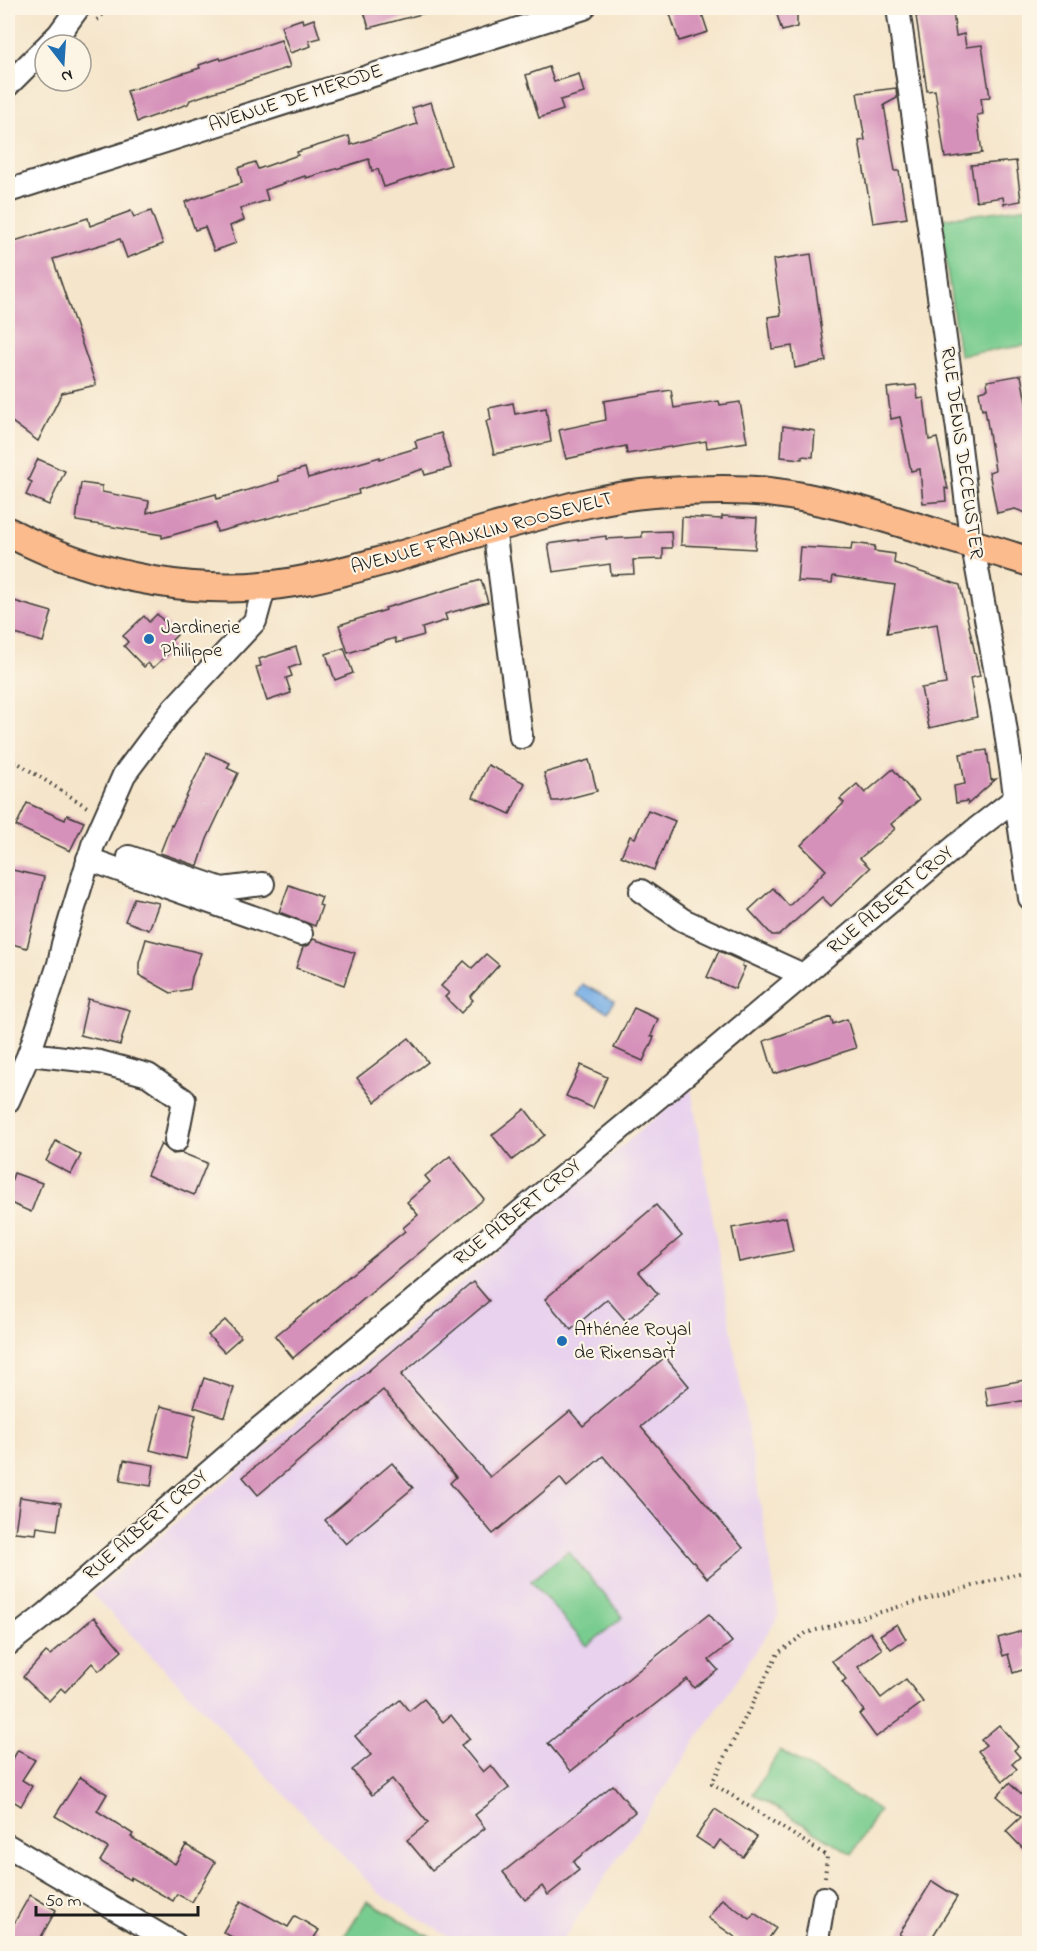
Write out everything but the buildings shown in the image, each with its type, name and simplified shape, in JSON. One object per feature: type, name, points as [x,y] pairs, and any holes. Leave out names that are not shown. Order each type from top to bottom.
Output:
[{"type":"main road","name":"AVENUE FRANKLIN ROOSEVELT","points":[[8,532],[48,552],[114,574],[190,586],[265,585],[303,580],[350,569],[603,500],[650,493],[768,492],[835,504],[1029,562]]},
{"type":"street","points":[[60,33],[78,8]]},
{"type":"street","name":"AVENUE DE MERODE","points":[[8,190],[584,8]]},
{"type":"street","name":"RUE DENIS DECEUSTER","points":[[898,8],[973,544],[1023,791],[1029,898]]},
{"type":"street","points":[[8,85],[33,60]]},
{"type":"street","points":[[494,528],[521,737]]},
{"type":"street","points":[[8,1101],[29,1054],[59,963],[91,852],[124,775],[174,708],[255,621],[265,585]]},
{"type":"street","name":"RUE ALBERT CROY","points":[[8,1644],[45,1615],[272,1418],[1023,791]]},
{"type":"street","points":[[91,852],[222,889],[263,884]]},
{"type":"street","points":[[91,852],[301,934]]},
{"type":"street","points":[[641,891],[683,920],[803,975]]},
{"type":"street","points":[[29,1054],[100,1062],[148,1075],[184,1100],[176,1141]]},
{"type":"street","points":[[8,1846],[161,1940]]},
{"type":"street","points":[[815,1944],[824,1898]]},
{"type":"path","points":[[8,762],[18,763],[105,818]]},
{"type":"path","points":[[824,1898],[827,1856],[712,1783],[778,1653],[806,1633],[1029,1570]]},
{"type":"shaded area","name":"Athénée Royal de Rixensart","points":[[691,1088],[779,1616],[561,1943],[459,1943],[380,1894],[92,1594]]},
{"type":"green space","points":[[1029,207],[1029,345],[959,355],[940,219]]},
{"type":"green space","points":[[568,1551],[623,1617],[587,1646],[531,1581]]},
{"type":"green space","points":[[780,1750],[879,1810],[852,1854],[753,1794]]},
{"type":"green space","points":[[367,1901],[440,1943],[340,1943]]},
{"type":"water","points":[[582,984],[614,1001],[608,1012],[576,995]]},
{"type":"place","name":"Jardinerie Philippe","points":[[149,639]]},
{"type":"place","name":"Athénée Royal de Rixensart","points":[[562,1341]]}]
